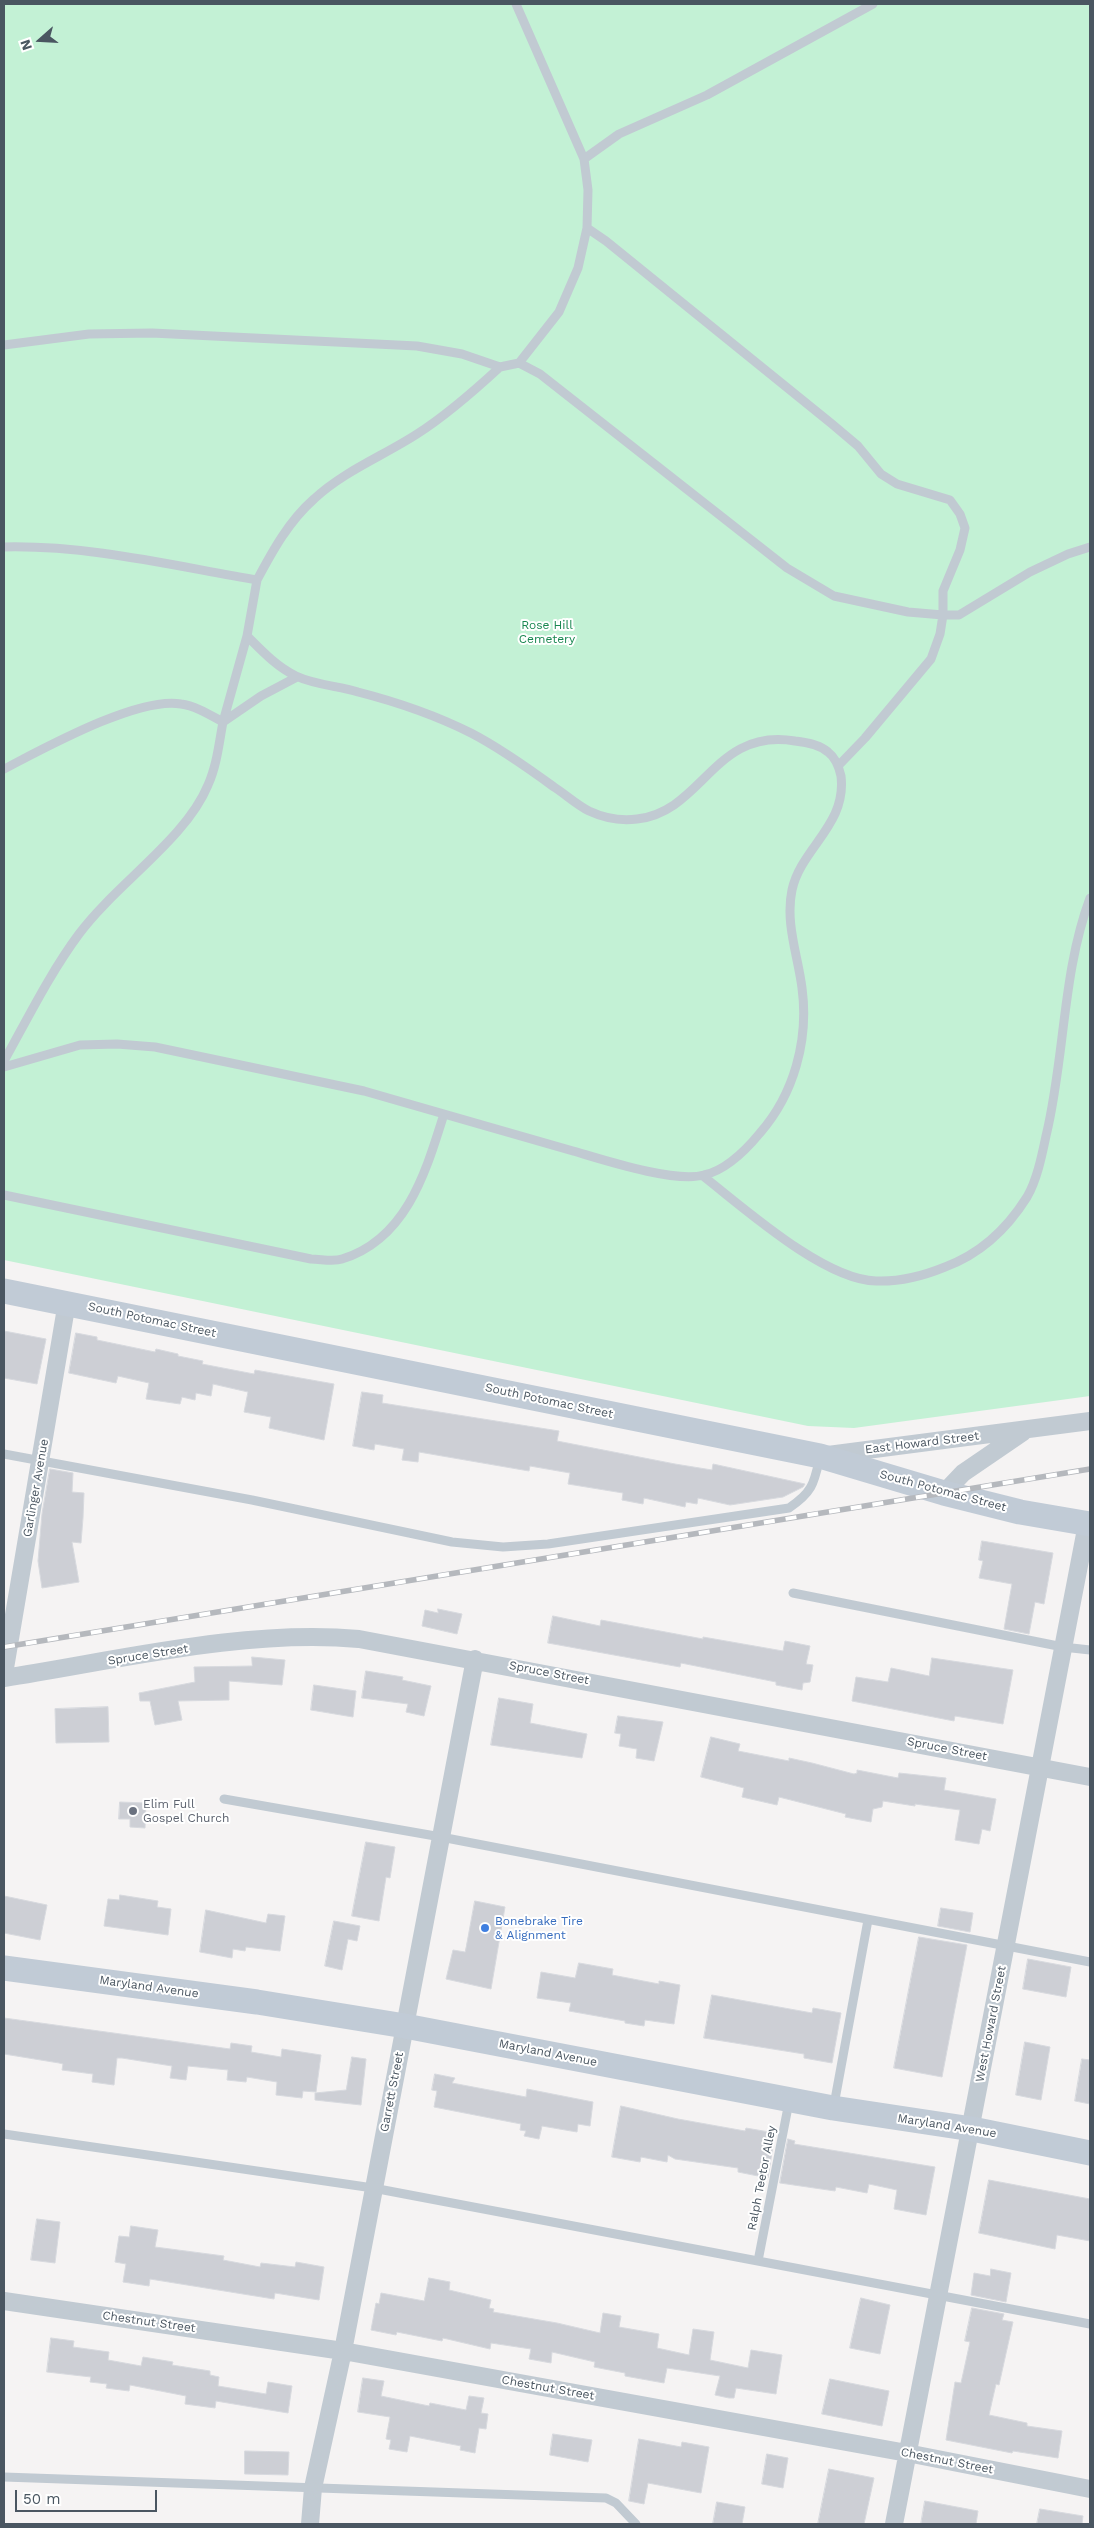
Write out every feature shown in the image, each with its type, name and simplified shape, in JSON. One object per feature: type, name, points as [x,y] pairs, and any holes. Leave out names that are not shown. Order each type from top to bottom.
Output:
[{"type":"main road","name":"South Potomac Street","points":[[4,1291],[67,1302],[820,1456],[944,1493],[1020,1512],[1089,1520]]},
{"type":"main road","name":"Maryland Avenue","points":[[4,1968],[257,2002],[405,2026],[833,2108],[972,2129],[1090,2153]]},
{"type":"street","name":"Garlinger Avenue","points":[[4,1674],[42,1460],[67,1302]]},
{"type":"street","name":"East Howard Street","points":[[820,1456],[1090,1421]]},
{"type":"street","name":"East Howard Street","points":[[944,1493],[962,1473],[1025,1430]]},
{"type":"street","name":"West Howard Street","points":[[894,2524],[1089,1520]]},
{"type":"street","name":"Spruce Street","points":[[4,1678],[220,1644],[316,1636],[360,1639],[475,1659],[1090,1777]]},
{"type":"street","name":"Garrett Street","points":[[310,2524],[312,2488],[343,2351],[475,1659]]},
{"type":"street","name":"Chestnut Street","points":[[4,2301],[343,2351],[907,2453],[1090,2489]]},
{"type":"lane","points":[[516,4],[584,159],[588,190],[587,228],[578,268],[559,312],[519,363]]},
{"type":"lane","points":[[584,159],[619,134],[707,95],[873,4]]},
{"type":"lane","points":[[587,228],[606,241],[832,424],[858,446],[881,474],[897,484],[950,500],[960,514],[966,528],[960,550],[943,591],[943,615],[940,634],[931,659],[865,738],[839,765]]},
{"type":"lane","points":[[4,345],[89,334],[152,332],[416,346],[462,354],[500,367]]},
{"type":"lane","points":[[4,1061],[49,978],[79,934],[106,901],[174,835],[196,809],[208,785],[217,755],[223,722],[247,636],[258,580],[292,522],[314,498],[346,475],[418,434],[464,399],[500,367],[519,363],[540,374],[787,568],[834,596],[908,612],[959,615],[1030,572],[1068,554],[1090,547]]},
{"type":"lane","points":[[4,547],[94,552],[258,580]]},
{"type":"lane","points":[[4,1067],[80,1045],[117,1044],[156,1047],[364,1091],[626,1166],[669,1175],[703,1176],[726,1166],[749,1146],[770,1122],[788,1092],[798,1061],[804,1027],[803,990],[790,911],[793,887],[805,863],[838,813],[842,788],[839,765],[828,752],[808,743],[782,738],[760,740],[740,747],[685,796],[663,811],[640,819],[614,820],[588,811],[526,767],[474,734],[432,715],[357,691],[297,677],[268,656],[247,636]]},
{"type":"lane","points":[[223,722],[262,696],[297,677]]},
{"type":"lane","points":[[4,769],[44,748],[131,710],[160,703],[181,704],[223,722]]},
{"type":"lane","points":[[703,1176],[775,1232],[815,1258],[841,1273],[874,1281],[919,1277],[955,1264],[990,1243],[1028,1196],[1041,1156],[1053,1109],[1082,919],[1090,898]]},
{"type":"lane","points":[[4,1195],[312,1259],[340,1260],[369,1248],[394,1225],[414,1198],[426,1172],[444,1114]]},
{"type":"lane","points":[[4,1454],[452,1542],[503,1547],[548,1544],[789,1508],[802,1499],[813,1487],[820,1456]]},
{"type":"lane","points":[[793,1593],[1063,1647],[1090,1650]]},
{"type":"lane","points":[[224,1799],[441,1837],[1090,1962]]},
{"type":"lane","points":[[833,2108],[868,1920]]},
{"type":"lane","name":"Ralph Teetor Alley","points":[[758,2261],[790,2099]]},
{"type":"lane","points":[[4,2134],[373,2188],[1090,2324]]},
{"type":"lane","points":[[4,2477],[606,2498],[616,2503],[636,2524]]},
{"type":"green space","name":"Rose Hill Cemetery","points":[[4,4],[1090,4],[1090,1396],[854,1428],[808,1426],[4,1260]]},
{"type":"building","points":[[4,1331],[46,1339],[37,1384],[4,1378]]},
{"type":"building","points":[[76,1333],[97,1337],[97,1340],[155,1352],[156,1349],[178,1354],[178,1356],[203,1361],[202,1364],[254,1374],[255,1370],[334,1384],[324,1440],[269,1428],[271,1417],[244,1412],[248,1392],[213,1384],[211,1396],[196,1393],[195,1400],[182,1397],[180,1404],[146,1399],[149,1383],[118,1376],[116,1383],[69,1373]]},
{"type":"building","points":[[362,1392],[383,1395],[382,1403],[559,1431],[557,1441],[712,1470],[713,1464],[805,1484],[803,1487],[783,1497],[730,1505],[698,1498],[697,1504],[686,1502],[685,1507],[644,1498],[643,1504],[622,1500],[623,1493],[568,1484],[570,1473],[530,1466],[529,1471],[419,1452],[418,1462],[402,1460],[404,1449],[375,1444],[374,1450],[353,1446]]},
{"type":"building","points":[[50,1469],[73,1473],[72,1492],[84,1493],[81,1543],[72,1542],[79,1582],[42,1588],[38,1561],[42,1514]]},
{"type":"building","points":[[982,1541],[1053,1553],[1044,1604],[1035,1602],[1029,1634],[1004,1629],[1012,1584],[979,1578],[983,1561],[979,1560]]},
{"type":"building","points":[[438,1609],[462,1614],[457,1634],[422,1626],[425,1610],[438,1613]]},
{"type":"building","points":[[553,1616],[600,1626],[601,1620],[703,1639],[703,1637],[783,1651],[785,1641],[810,1646],[806,1664],[813,1665],[810,1682],[803,1683],[802,1690],[776,1685],[776,1682],[681,1663],[680,1667],[548,1643]]},
{"type":"building","points":[[252,1657],[285,1660],[282,1685],[229,1681],[229,1700],[178,1701],[182,1720],[155,1725],[150,1701],[140,1701],[139,1693],[195,1682],[194,1667],[252,1666]]},
{"type":"building","points":[[932,1658],[1013,1670],[1003,1724],[955,1716],[954,1721],[852,1701],[856,1677],[888,1682],[891,1668],[929,1676]]},
{"type":"building","points":[[366,1671],[403,1677],[402,1680],[431,1686],[424,1716],[406,1712],[408,1704],[362,1698]]},
{"type":"building","points":[[314,1685],[356,1691],[353,1717],[311,1710]]},
{"type":"building","points":[[499,1698],[533,1704],[530,1723],[587,1734],[582,1758],[491,1745]]},
{"type":"building","points":[[108,1707],[109,1742],[56,1743],[55,1709]]},
{"type":"building","points":[[618,1716],[663,1722],[654,1761],[636,1758],[637,1749],[619,1746],[621,1734],[615,1733]]},
{"type":"building","points":[[711,1737],[740,1744],[738,1751],[789,1761],[789,1758],[854,1774],[857,1773],[857,1770],[898,1778],[899,1773],[946,1778],[944,1790],[996,1799],[990,1831],[982,1829],[979,1844],[955,1840],[960,1810],[883,1801],[882,1807],[873,1809],[871,1822],[845,1817],[846,1814],[779,1797],[777,1805],[742,1797],[744,1788],[701,1777]]},
{"type":"building","name":"Elim Full Gospel Church","points":[[120,1802],[146,1803],[145,1828],[130,1827],[130,1819],[119,1819]]},
{"type":"building","points":[[366,1842],[395,1847],[390,1878],[386,1877],[379,1921],[352,1916]]},
{"type":"building","points":[[120,1895],[158,1901],[157,1907],[171,1909],[168,1935],[104,1926],[108,1899],[119,1900]]},
{"type":"building","points":[[4,1896],[47,1905],[40,1940],[4,1933]]},
{"type":"building","name":"Bonebrake Tire & Alignment","points":[[475,1901],[505,1907],[491,1989],[446,1979],[453,1950],[465,1952]]},
{"type":"building","points":[[941,1908],[973,1913],[970,1932],[938,1926]]},
{"type":"building","points":[[206,1910],[266,1923],[268,1914],[285,1916],[280,1951],[246,1947],[245,1951],[233,1949],[232,1958],[200,1952]]},
{"type":"building","points":[[334,1921],[360,1926],[357,1941],[348,1939],[342,1970],[325,1966]]},
{"type":"building","points":[[919,1937],[967,1945],[942,2077],[894,2068]]},
{"type":"building","points":[[1028,1959],[1071,1967],[1066,1997],[1023,1989]]},
{"type":"building","points":[[579,1963],[613,1969],[612,1975],[659,1984],[659,1981],[680,1985],[674,2024],[645,2020],[644,2026],[625,2023],[625,2021],[569,2011],[571,2003],[537,1998],[541,1972],[575,1978]]},
{"type":"building","points":[[712,1995],[812,2013],[813,2008],[841,2013],[832,2063],[804,2058],[804,2054],[704,2038]]},
{"type":"building","points":[[4,2018],[230,2049],[231,2043],[252,2046],[251,2052],[281,2057],[282,2049],[321,2055],[316,2092],[303,2091],[302,2098],[276,2095],[277,2082],[247,2077],[246,2082],[227,2080],[228,2070],[188,2066],[186,2080],[170,2078],[172,2066],[122,2058],[117,2058],[114,2085],[92,2082],[93,2074],[62,2070],[63,2064],[4,2054]]},
{"type":"building","points":[[1025,2042],[1050,2047],[1041,2100],[1016,2095]]},
{"type":"building","points":[[352,2057],[366,2059],[361,2105],[315,2100],[315,2093],[346,2090]]},
{"type":"building","points":[[1082,2059],[1090,2060],[1090,2104],[1075,2101]]},
{"type":"building","points":[[435,2074],[455,2078],[452,2083],[526,2097],[527,2089],[593,2102],[590,2126],[578,2124],[577,2132],[542,2126],[539,2139],[524,2136],[526,2131],[520,2130],[521,2124],[434,2107],[437,2091],[432,2090]]},
{"type":"building","points":[[621,2106],[745,2131],[746,2128],[775,2133],[768,2178],[738,2172],[738,2168],[675,2159],[668,2155],[667,2162],[641,2157],[640,2162],[612,2157]]},
{"type":"building","points":[[788,2139],[795,2141],[794,2144],[935,2167],[926,2215],[894,2209],[897,2190],[869,2184],[867,2193],[836,2187],[835,2191],[780,2183]]},
{"type":"building","points":[[989,2180],[1090,2199],[1090,2241],[1057,2235],[1055,2249],[979,2233]]},
{"type":"building","points":[[37,2219],[60,2222],[55,2263],[31,2260]]},
{"type":"building","points":[[131,2226],[158,2230],[155,2247],[224,2256],[223,2260],[260,2267],[261,2263],[295,2267],[296,2262],[324,2267],[319,2300],[275,2293],[274,2299],[150,2279],[149,2286],[123,2282],[126,2264],[115,2262],[119,2236],[129,2237]]},
{"type":"building","points":[[991,2269],[1011,2273],[1006,2302],[971,2295],[974,2273],[990,2276]]},
{"type":"building","points":[[429,2278],[450,2282],[449,2290],[491,2300],[489,2308],[494,2309],[493,2312],[557,2323],[600,2333],[603,2313],[621,2316],[619,2327],[659,2334],[657,2348],[689,2355],[693,2329],[714,2332],[710,2360],[748,2368],[751,2350],[782,2355],[776,2394],[736,2388],[734,2398],[729,2398],[715,2395],[720,2376],[667,2368],[664,2383],[625,2376],[625,2373],[594,2367],[595,2362],[552,2352],[551,2363],[529,2359],[531,2349],[491,2343],[490,2349],[443,2338],[442,2341],[397,2332],[396,2335],[371,2330],[376,2303],[379,2304],[381,2293],[424,2301]]},
{"type":"building","points":[[861,2298],[890,2305],[880,2354],[850,2348]]},
{"type":"building","points":[[972,2308],[1004,2314],[1002,2320],[1013,2322],[999,2385],[996,2384],[989,2415],[1027,2423],[1027,2426],[1062,2431],[1058,2458],[1013,2451],[1012,2453],[946,2440],[955,2382],[961,2383],[970,2342],[965,2341]]},
{"type":"building","points":[[51,2338],[74,2341],[73,2347],[109,2352],[108,2360],[141,2366],[143,2357],[173,2362],[172,2365],[210,2371],[210,2375],[219,2377],[218,2386],[266,2394],[268,2382],[292,2386],[288,2413],[216,2401],[215,2408],[185,2404],[186,2396],[130,2385],[129,2391],[106,2388],[107,2384],[90,2382],[91,2377],[47,2372]]},
{"type":"building","points":[[363,2378],[384,2381],[381,2396],[429,2406],[430,2403],[466,2410],[469,2396],[484,2398],[481,2413],[488,2414],[486,2429],[479,2428],[475,2453],[460,2450],[461,2446],[410,2436],[407,2452],[389,2449],[391,2440],[386,2439],[390,2417],[358,2412]]},
{"type":"building","points":[[830,2379],[889,2391],[882,2426],[822,2414]]},
{"type":"building","points":[[553,2434],[592,2440],[588,2462],[550,2455]]},
{"type":"building","points":[[639,2439],[681,2447],[682,2442],[709,2447],[701,2493],[648,2483],[644,2504],[629,2501]]},
{"type":"building","points":[[245,2451],[289,2452],[288,2475],[245,2474]]},
{"type":"building","points":[[767,2454],[788,2458],[783,2488],[762,2484]]},
{"type":"building","points":[[829,2469],[874,2478],[864,2524],[818,2524]]},
{"type":"building","points":[[925,2501],[978,2511],[976,2524],[921,2524]]},
{"type":"building","points":[[717,2502],[745,2507],[742,2524],[713,2524]]},
{"type":"building","points":[[1040,2509],[1083,2516],[1082,2524],[1037,2524]]},
{"type":"railway","points":[[4,1647],[1090,1469]]},
{"type":"place","name":"Elim Full Gospel Church","points":[[133,1811]]},
{"type":"place","name":"Bonebrake Tire & Alignment","points":[[485,1928]]}]
